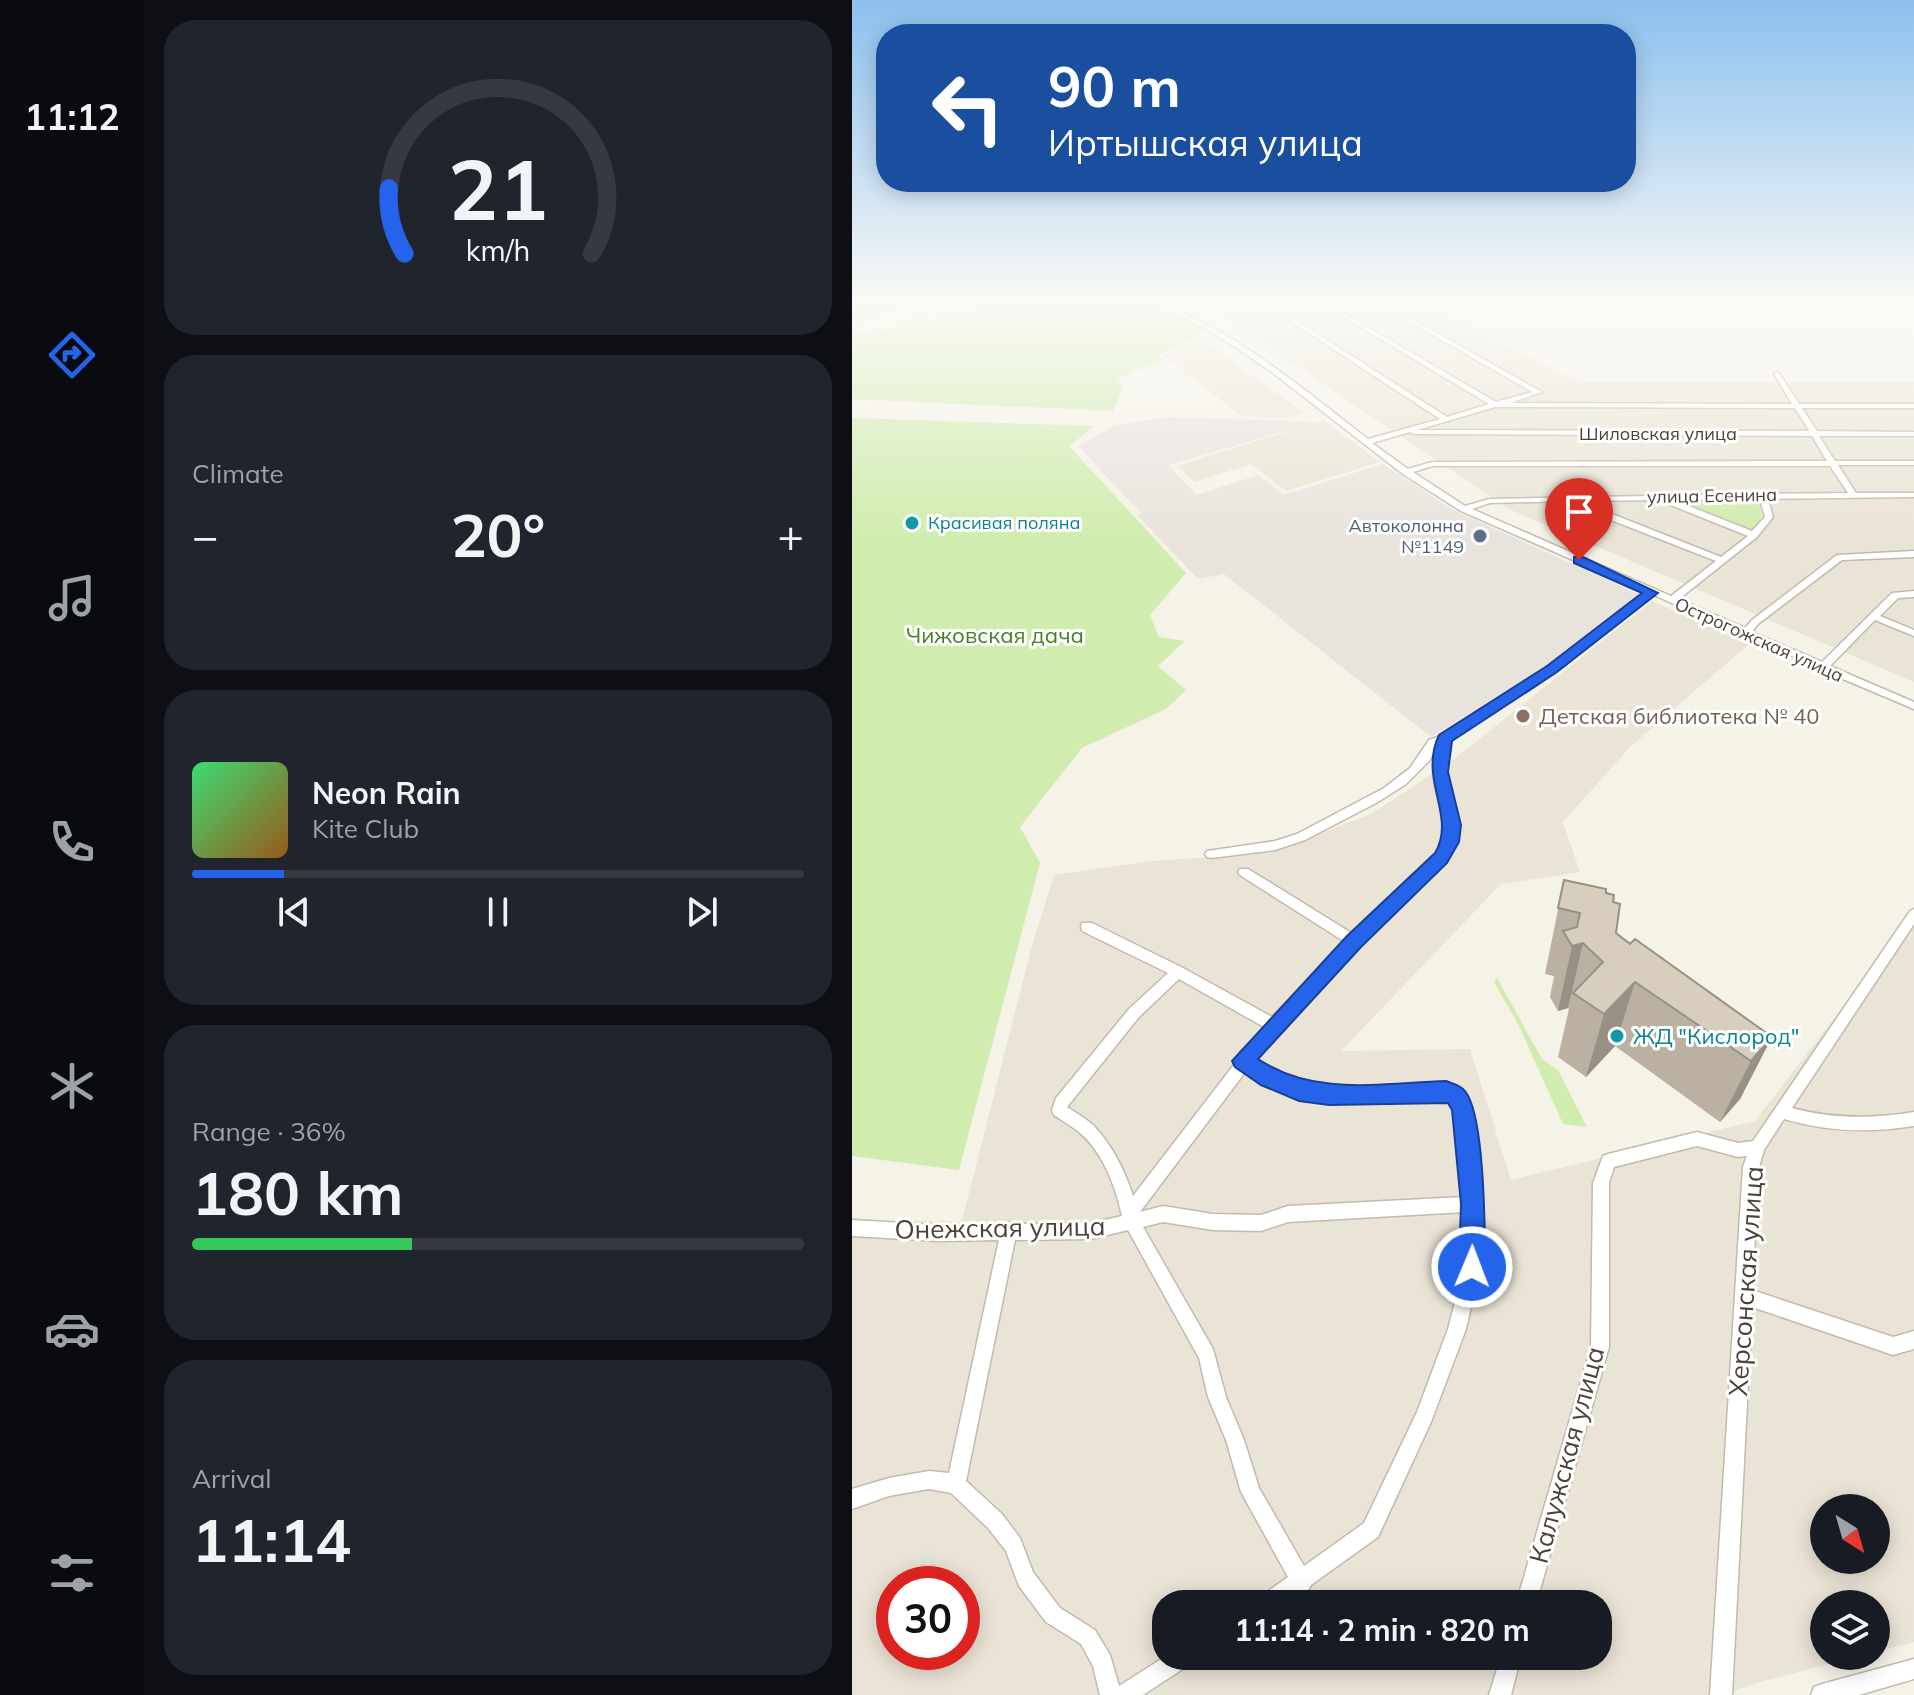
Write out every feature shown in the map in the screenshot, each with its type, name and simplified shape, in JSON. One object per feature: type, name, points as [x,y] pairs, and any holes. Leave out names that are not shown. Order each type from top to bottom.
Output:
[{"type":"street","name":"Острогожская улица","points":[[1284,381],[1406,472],[1464,509],[1914,706]]},
{"type":"street","points":[[1387,381],[1446,419]]},
{"type":"street","points":[[1455,381],[1495,405],[1914,406]]},
{"type":"street","points":[[1367,442],[1538,392],[1519,381]]},
{"type":"street","points":[[1781,381],[1852,494]]},
{"type":"street","name":"Шиловская улица","points":[[1403,431],[1914,434]]},
{"type":"street","points":[[1406,472],[1432,464],[1914,463]]},
{"type":"street","points":[[1671,601],[1754,535],[1769,517],[1763,495]]},
{"type":"street","name":"улица Есенина","points":[[1464,509],[1489,501],[1914,495]]},
{"type":"street","points":[[1659,498],[1754,535]]},
{"type":"street","points":[[1566,499],[1722,560]]},
{"type":"street","points":[[1745,634],[1755,622],[1840,557],[1914,554]]},
{"type":"street","points":[[1211,854],[1287,843],[1341,815],[1357,811],[1402,784],[1408,773],[1426,759],[1433,743],[1445,739],[1534,682],[1651,593]]},
{"type":"street","points":[[1822,668],[1895,595],[1914,594]]},
{"type":"street","points":[[1875,617],[1914,633]]},
{"type":"street","points":[[1131,1218],[1243,1061],[1273,1025],[1354,941],[1441,858],[1450,842],[1452,825],[1439,772],[1445,739]]},
{"type":"street","points":[[1244,872],[1354,941]]},
{"type":"street","name":"Херсонская улица","points":[[1721,1695],[1751,1167],[1757,1147],[1914,914]]},
{"type":"street","points":[[1087,927],[1178,972],[1273,1025]]},
{"type":"street","points":[[1131,1218],[1121,1183],[1104,1151],[1087,1129],[1062,1114],[1061,1103],[1134,1013],[1178,972]]},
{"type":"street","points":[[1243,1061],[1269,1078],[1299,1091],[1329,1095],[1446,1091],[1456,1096],[1463,1107],[1473,1204],[1472,1267],[1457,1329],[1425,1416],[1371,1530],[1289,1590]]},
{"type":"street","points":[[1782,1112],[1823,1124],[1877,1125],[1914,1119]]},
{"type":"street","name":"Калужская улица","points":[[1530,1590],[1600,1347],[1601,1183],[1608,1161],[1697,1139],[1738,1150],[1757,1147]]},
{"type":"street","points":[[1131,1218],[1163,1214],[1213,1222],[1261,1223],[1288,1214],[1473,1204]]},
{"type":"street","name":"Онежская улица","points":[[852,1228],[938,1233],[1091,1231],[1131,1218],[1207,1355],[1217,1397],[1235,1440],[1251,1492],[1302,1582]]},
{"type":"street","points":[[956,1484],[1009,1230]]},
{"type":"street","points":[[1745,1296],[1893,1346],[1914,1340]]},
{"type":"street","points":[[852,1499],[889,1487],[929,1480],[956,1484],[995,1521],[1013,1545],[1026,1579],[1053,1615],[1088,1637],[1103,1662],[1111,1695]]},
{"type":"street","points":[[1822,1695],[1914,1669]]},
{"type":"street","points":[[1124,1695],[1163,1670]]},
{"type":"street","points":[[1500,1695],[1507,1670]]},
{"type":"shaded area","points":[[1196,381],[1260,381],[1305,413],[1291,418],[1242,416]]},
{"type":"shaded area","points":[[1318,381],[1914,382],[1914,682],[1511,510]]},
{"type":"shaded area","points":[[1169,417],[1316,422],[1168,465],[1197,495],[1258,475],[1284,495],[1383,464],[1453,510],[1645,597],[1577,647],[1431,737],[1224,574],[1198,579],[1137,515],[1141,513],[1078,446],[1116,425]]},
{"type":"shaded area","points":[[1324,420],[1380,462],[1286,491],[1251,464],[1195,482],[1177,466]]},
{"type":"shaded area","points":[[1652,601],[1749,644],[1630,747],[1563,822],[1580,872],[1501,884],[1341,1051],[1470,1049],[1511,1180],[1755,1121],[1914,915],[1914,1642],[1890,1648],[1890,1590],[1810,1590],[1810,1669],[1725,1695],[852,1695],[852,1217],[874,1221],[962,1221],[1031,949],[1054,875],[1152,861],[1270,853],[1371,814],[1453,760]]},
{"type":"green space","points":[[852,381],[1120,381],[1124,386],[1113,411],[852,399]]},
{"type":"green space","name":"Чижовская дача","points":[[852,418],[1095,426],[1069,446],[1186,573],[1150,615],[1159,637],[1185,641],[1158,666],[1186,690],[1166,709],[1082,748],[1020,827],[1040,863],[959,1170],[852,1156]]},
{"type":"green space","points":[[1760,499],[1761,519],[1750,533],[1666,500]]},
{"type":"green space","points":[[1497,978],[1542,1059],[1558,1070],[1587,1127],[1563,1124],[1518,1024],[1494,982]]},
{"type":"building","points":[[1564,880],[1606,889],[1606,893],[1614,895],[1613,902],[1620,904],[1616,933],[1630,944],[1635,939],[1772,1037],[1751,1061],[1635,982],[1604,1014],[1573,993],[1603,962],[1583,943],[1572,946],[1563,931],[1577,927],[1580,913],[1558,908]]},
{"type":"place","name":"Красивая поляна","points":[[912,523]]},
{"type":"place","name":"Автоколонна №1149","points":[[1480,536]]},
{"type":"place","name":"Детская библиотека № 40","points":[[1523,716]]},
{"type":"place","name":"ЖД \"Кислород\"","points":[[1617,1036]]},
{"type":"route","points":[[1472,1267],[1473,1204],[1463,1107],[1456,1096],[1446,1091],[1329,1095],[1299,1091],[1269,1078],[1243,1061],[1273,1025],[1354,941],[1441,858],[1450,842],[1452,825],[1439,772],[1445,739],[1534,682],[1651,593],[1579,560]]}]
